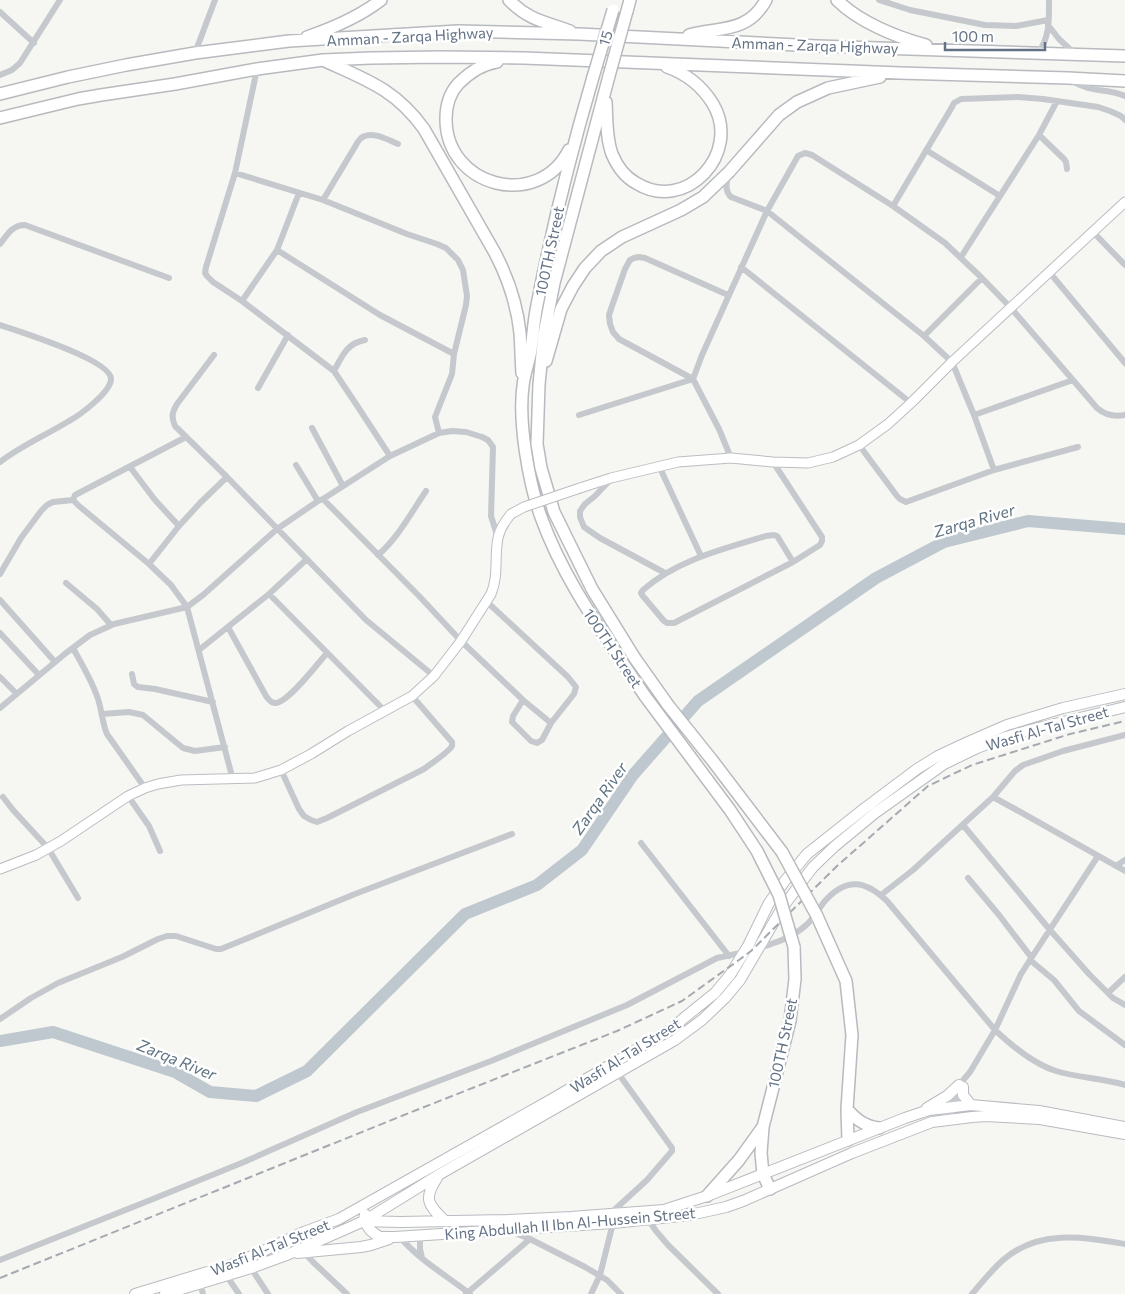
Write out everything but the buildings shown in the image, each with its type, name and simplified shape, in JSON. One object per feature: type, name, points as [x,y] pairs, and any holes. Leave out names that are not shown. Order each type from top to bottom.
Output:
[{"type":"highway","points":[[289,41],[326,30],[344,22],[381,0]]},
{"type":"highway","points":[[509,0],[523,13],[532,18],[579,34]]},
{"type":"highway","points":[[678,39],[739,25],[753,16],[766,0]]},
{"type":"highway","points":[[837,0],[865,20],[888,33],[945,50]]},
{"type":"highway","name":"15","points":[[593,77],[615,5]]},
{"type":"highway","name":"15","points":[[609,76],[628,6]]},
{"type":"highway","name":"Amman - Zarqa Highway","points":[[0,94],[68,77],[195,53],[289,41],[458,31],[579,34],[817,46],[1125,56]]},
{"type":"highway","name":"Amman - Zarqa Highway","points":[[0,118],[78,98],[323,60],[441,57],[524,58],[1125,81]]},
{"type":"highway","points":[[524,58],[486,64],[465,78],[454,89],[448,104],[446,121],[451,147],[468,168],[481,177],[495,183],[518,186],[540,178],[554,170],[565,159],[576,137]]},
{"type":"highway","points":[[323,60],[384,90],[402,103],[424,130],[495,253],[506,277],[519,325],[523,386]]},
{"type":"highway","points":[[605,93],[610,146],[613,156],[624,174],[641,187],[660,192],[670,192],[685,188],[694,183],[707,170],[720,148],[722,133],[718,112],[710,98],[694,81],[684,74],[653,63]]},
{"type":"highway","points":[[539,384],[561,309],[585,268],[601,251],[622,237],[682,210],[703,197],[729,172],[779,115],[797,102],[817,92],[839,85],[900,73]]},
{"type":"highway","name":"100TH Street","points":[[609,76],[552,291],[544,334],[539,384],[537,444],[541,468],[554,512],[592,589],[634,657],[668,705],[782,852],[817,916],[846,981],[852,1035],[847,1109],[848,1140]]},
{"type":"highway","name":"100TH Street","points":[[593,77],[556,217],[537,305],[531,350],[523,386],[523,424],[529,470],[540,516],[584,606],[645,696],[730,810],[757,851],[779,895],[794,947],[795,979],[790,1021],[763,1127],[761,1153],[763,1174],[770,1189]]},
{"type":"highway","points":[[847,1109],[857,1120],[879,1128]]},
{"type":"highway","points":[[707,1196],[739,1160],[763,1127]]},
{"type":"main road","name":"Wasfi Al-Tal Street","points":[[135,1294],[237,1263],[304,1232],[339,1219],[670,1030],[715,993],[730,975],[745,952],[769,903],[807,854],[917,769],[938,756],[1007,725],[1063,708],[1125,694]]},
{"type":"main road","name":"Wasfi Al-Tal Street","points":[[165,1294],[251,1268],[289,1254],[364,1221],[440,1174],[675,1040],[702,1020],[725,998],[740,980],[782,908],[813,867],[875,813],[944,764],[977,748],[1006,736],[1125,707]]},
{"type":"main road","points":[[963,1083],[964,1095],[971,1105]]},
{"type":"main road","points":[[922,1112],[963,1083]]},
{"type":"main road","name":"King Abdullah II Ibn Al-Hussein Street","points":[[364,1221],[375,1234],[397,1237],[611,1219],[664,1210],[707,1196],[922,1112],[950,1107],[971,1105],[1039,1111],[1125,1126]]},
{"type":"main road","name":"King Abdullah II Ibn Al-Hussein Street","points":[[339,1219],[364,1221],[648,1220],[710,1211],[734,1204],[852,1153],[929,1123],[986,1116],[1040,1119],[1125,1134]]},
{"type":"main road","points":[[848,1140],[852,1153]]},
{"type":"main road","points":[[440,1174],[430,1188],[428,1197],[433,1210],[445,1221]]},
{"type":"main road","points":[[364,1221],[368,1204]]},
{"type":"main road","points":[[289,1254],[361,1247],[397,1237]]},
{"type":"street","points":[[0,76],[16,67],[34,43],[60,0]]},
{"type":"street","points":[[195,53],[215,0]]},
{"type":"street","points":[[879,0],[910,10],[985,25],[1016,26],[1048,23]]},
{"type":"street","points":[[1038,53],[1046,38],[1050,0]]},
{"type":"street","points":[[0,12],[34,43]]},
{"type":"street","points":[[1048,23],[1064,45],[1076,54]]},
{"type":"street","points":[[257,69],[235,173],[208,258],[207,276],[334,371],[390,456]]},
{"type":"street","points":[[1068,78],[1085,88],[1125,96]]},
{"type":"street","points":[[893,206],[954,104],[961,99],[1018,97],[1043,99],[1098,107],[1121,116],[1125,120]]},
{"type":"street","points":[[961,257],[1038,135],[1057,101]]},
{"type":"street","points":[[323,200],[361,138],[372,135],[398,144]]},
{"type":"street","points":[[1038,135],[1064,160],[1066,169]]},
{"type":"street","points":[[926,150],[1000,196]]},
{"type":"street","points":[[693,379],[728,295],[767,211],[798,156],[805,153],[812,155],[940,238],[1010,308],[1101,411],[1112,415],[1125,415]]},
{"type":"street","points":[[729,172],[726,190],[730,197],[767,211],[924,336],[952,362],[994,470]]},
{"type":"street","points":[[235,173],[323,200],[437,244],[446,248],[458,260],[463,270],[467,296],[466,306],[454,354],[452,374],[435,417],[439,433]]},
{"type":"street","points":[[242,301],[277,250],[300,193]]},
{"type":"street","points":[[498,538],[511,514],[524,507],[611,478],[678,462],[731,458],[808,463],[833,457],[859,444],[888,424],[1125,202]]},
{"type":"street","points":[[0,244],[14,227],[25,225],[169,278]]},
{"type":"street","points":[[1092,232],[1125,265]]},
{"type":"street","points":[[277,250],[380,315],[454,354]]},
{"type":"street","points":[[728,295],[639,257],[630,260],[625,269],[609,314],[613,332],[620,340],[693,379],[719,429],[731,458]]},
{"type":"street","points":[[741,267],[911,403]]},
{"type":"street","points":[[1050,273],[1125,363]]},
{"type":"street","points":[[924,336],[982,278]]},
{"type":"street","points":[[0,325],[50,342],[99,364],[110,373],[111,379],[110,385],[105,392],[84,412],[0,462]]},
{"type":"street","points":[[258,388],[288,335]]},
{"type":"street","points":[[334,371],[347,348],[358,341],[365,340]]},
{"type":"street","points":[[214,355],[177,404],[172,419],[175,426],[366,620],[434,676]]},
{"type":"street","points":[[579,414],[693,379]]},
{"type":"street","points":[[974,415],[1072,380]]},
{"type":"street","points":[[312,428],[343,486]]},
{"type":"street","points":[[0,708],[90,635],[111,625],[187,607],[277,529],[390,456],[439,433],[452,431],[482,436],[488,440],[492,447],[491,516],[498,538],[494,586],[461,640],[434,676],[412,696],[280,770],[255,778],[181,780],[145,788],[128,796],[61,841],[36,855],[0,869]]},
{"type":"street","points":[[73,500],[75,495],[186,437]]},
{"type":"street","points":[[859,444],[897,496],[906,502],[994,470],[1078,447]]},
{"type":"street","points":[[773,462],[822,536],[820,545],[793,562],[670,624],[664,621],[643,598],[641,593],[665,573],[701,556],[766,536],[774,535],[779,539],[793,562]]},
{"type":"street","points":[[296,465],[320,500],[378,555],[522,700],[551,723]]},
{"type":"street","points":[[659,466],[701,556]]},
{"type":"street","points":[[130,467],[179,526]]},
{"type":"street","points":[[149,564],[179,526],[227,477]]},
{"type":"street","points":[[611,478],[580,511],[584,527],[600,538],[665,573]]},
{"type":"street","points":[[378,555],[395,537],[426,491]]},
{"type":"street","points":[[73,500],[149,564],[171,586],[187,607],[233,780]]},
{"type":"street","points":[[0,574],[21,538],[41,511],[53,502],[73,500]]},
{"type":"street","points":[[199,650],[269,594],[307,559]]},
{"type":"street","points":[[66,582],[97,609],[111,625]]},
{"type":"street","points":[[269,594],[385,711]]},
{"type":"street","points":[[0,600],[55,662]]},
{"type":"street","points":[[486,601],[568,676],[576,687],[574,694],[551,723],[540,742],[531,741],[512,722],[512,716],[522,700]]},
{"type":"street","points":[[228,627],[266,696],[275,703],[280,702],[295,690],[327,653]]},
{"type":"street","points":[[0,633],[39,675]]},
{"type":"street","points":[[72,648],[97,694],[107,734],[145,788]]},
{"type":"street","points":[[132,674],[134,684],[138,687],[213,702]]},
{"type":"street","points":[[0,677],[17,694]]},
{"type":"street","points":[[280,770],[299,809],[304,816],[317,822],[424,769],[450,749],[452,742],[412,696]]},
{"type":"street","points":[[102,714],[129,712],[143,715],[183,748],[190,750],[225,747]]},
{"type":"street","points":[[881,896],[913,870],[993,797],[1023,765],[1063,750],[1125,735]]},
{"type":"street","points":[[128,796],[149,826],[160,851]]},
{"type":"street","points":[[3,797],[48,848],[78,898]]},
{"type":"street","points":[[993,797],[1125,871]]},
{"type":"street","points":[[963,824],[1050,930],[1108,993],[1125,1005]]},
{"type":"street","points":[[0,1019],[58,982],[122,957],[158,939],[176,936],[221,949],[355,894],[512,834]]},
{"type":"street","points":[[641,842],[729,956]]},
{"type":"street","points":[[948,1120],[950,1107],[995,1030],[1030,958],[1098,856]]},
{"type":"street","points":[[1116,866],[1125,860]]},
{"type":"street","points":[[968,878],[999,915],[1030,958],[1054,980],[1079,1011],[1125,1045]]},
{"type":"street","points":[[0,1260],[235,1166],[357,1112],[491,1061],[626,1005],[717,958],[758,949],[787,937],[806,926],[828,898],[840,888],[852,884],[870,887],[881,896],[995,1030],[1015,1047],[1045,1067],[1067,1074],[1107,1080],[1125,1085]]},
{"type":"street","points":[[1108,993],[1125,977]]},
{"type":"street","points":[[591,1294],[600,1275],[611,1219],[672,1151],[672,1148],[618,1072]]},
{"type":"street","points":[[648,1220],[668,1245],[718,1294]]},
{"type":"street","points":[[507,1229],[600,1275],[621,1294]]},
{"type":"street","points":[[420,1236],[420,1249],[423,1259]]},
{"type":"street","points":[[397,1237],[468,1293],[530,1239]]},
{"type":"street","points":[[972,1294],[1003,1260],[1020,1248],[1041,1240],[1055,1237],[1125,1244]]},
{"type":"street","points":[[304,1252],[347,1294]]},
{"type":"street","points":[[251,1268],[268,1294]]},
{"type":"street","points":[[226,1275],[239,1294]]},
{"type":"street","points":[[200,1283],[203,1294]]},
{"type":"waterway","name":"Zarqa River","points":[[0,1041],[53,1032],[175,1072],[210,1092],[256,1096],[307,1071],[465,914],[537,885],[582,850],[633,775],[698,701],[876,578],[944,542],[1028,521],[1125,529]]},
{"type":"railway","points":[[0,1278],[617,1031],[682,1001],[751,951],[837,866],[928,786],[972,765],[1070,734],[1125,721]]}]
